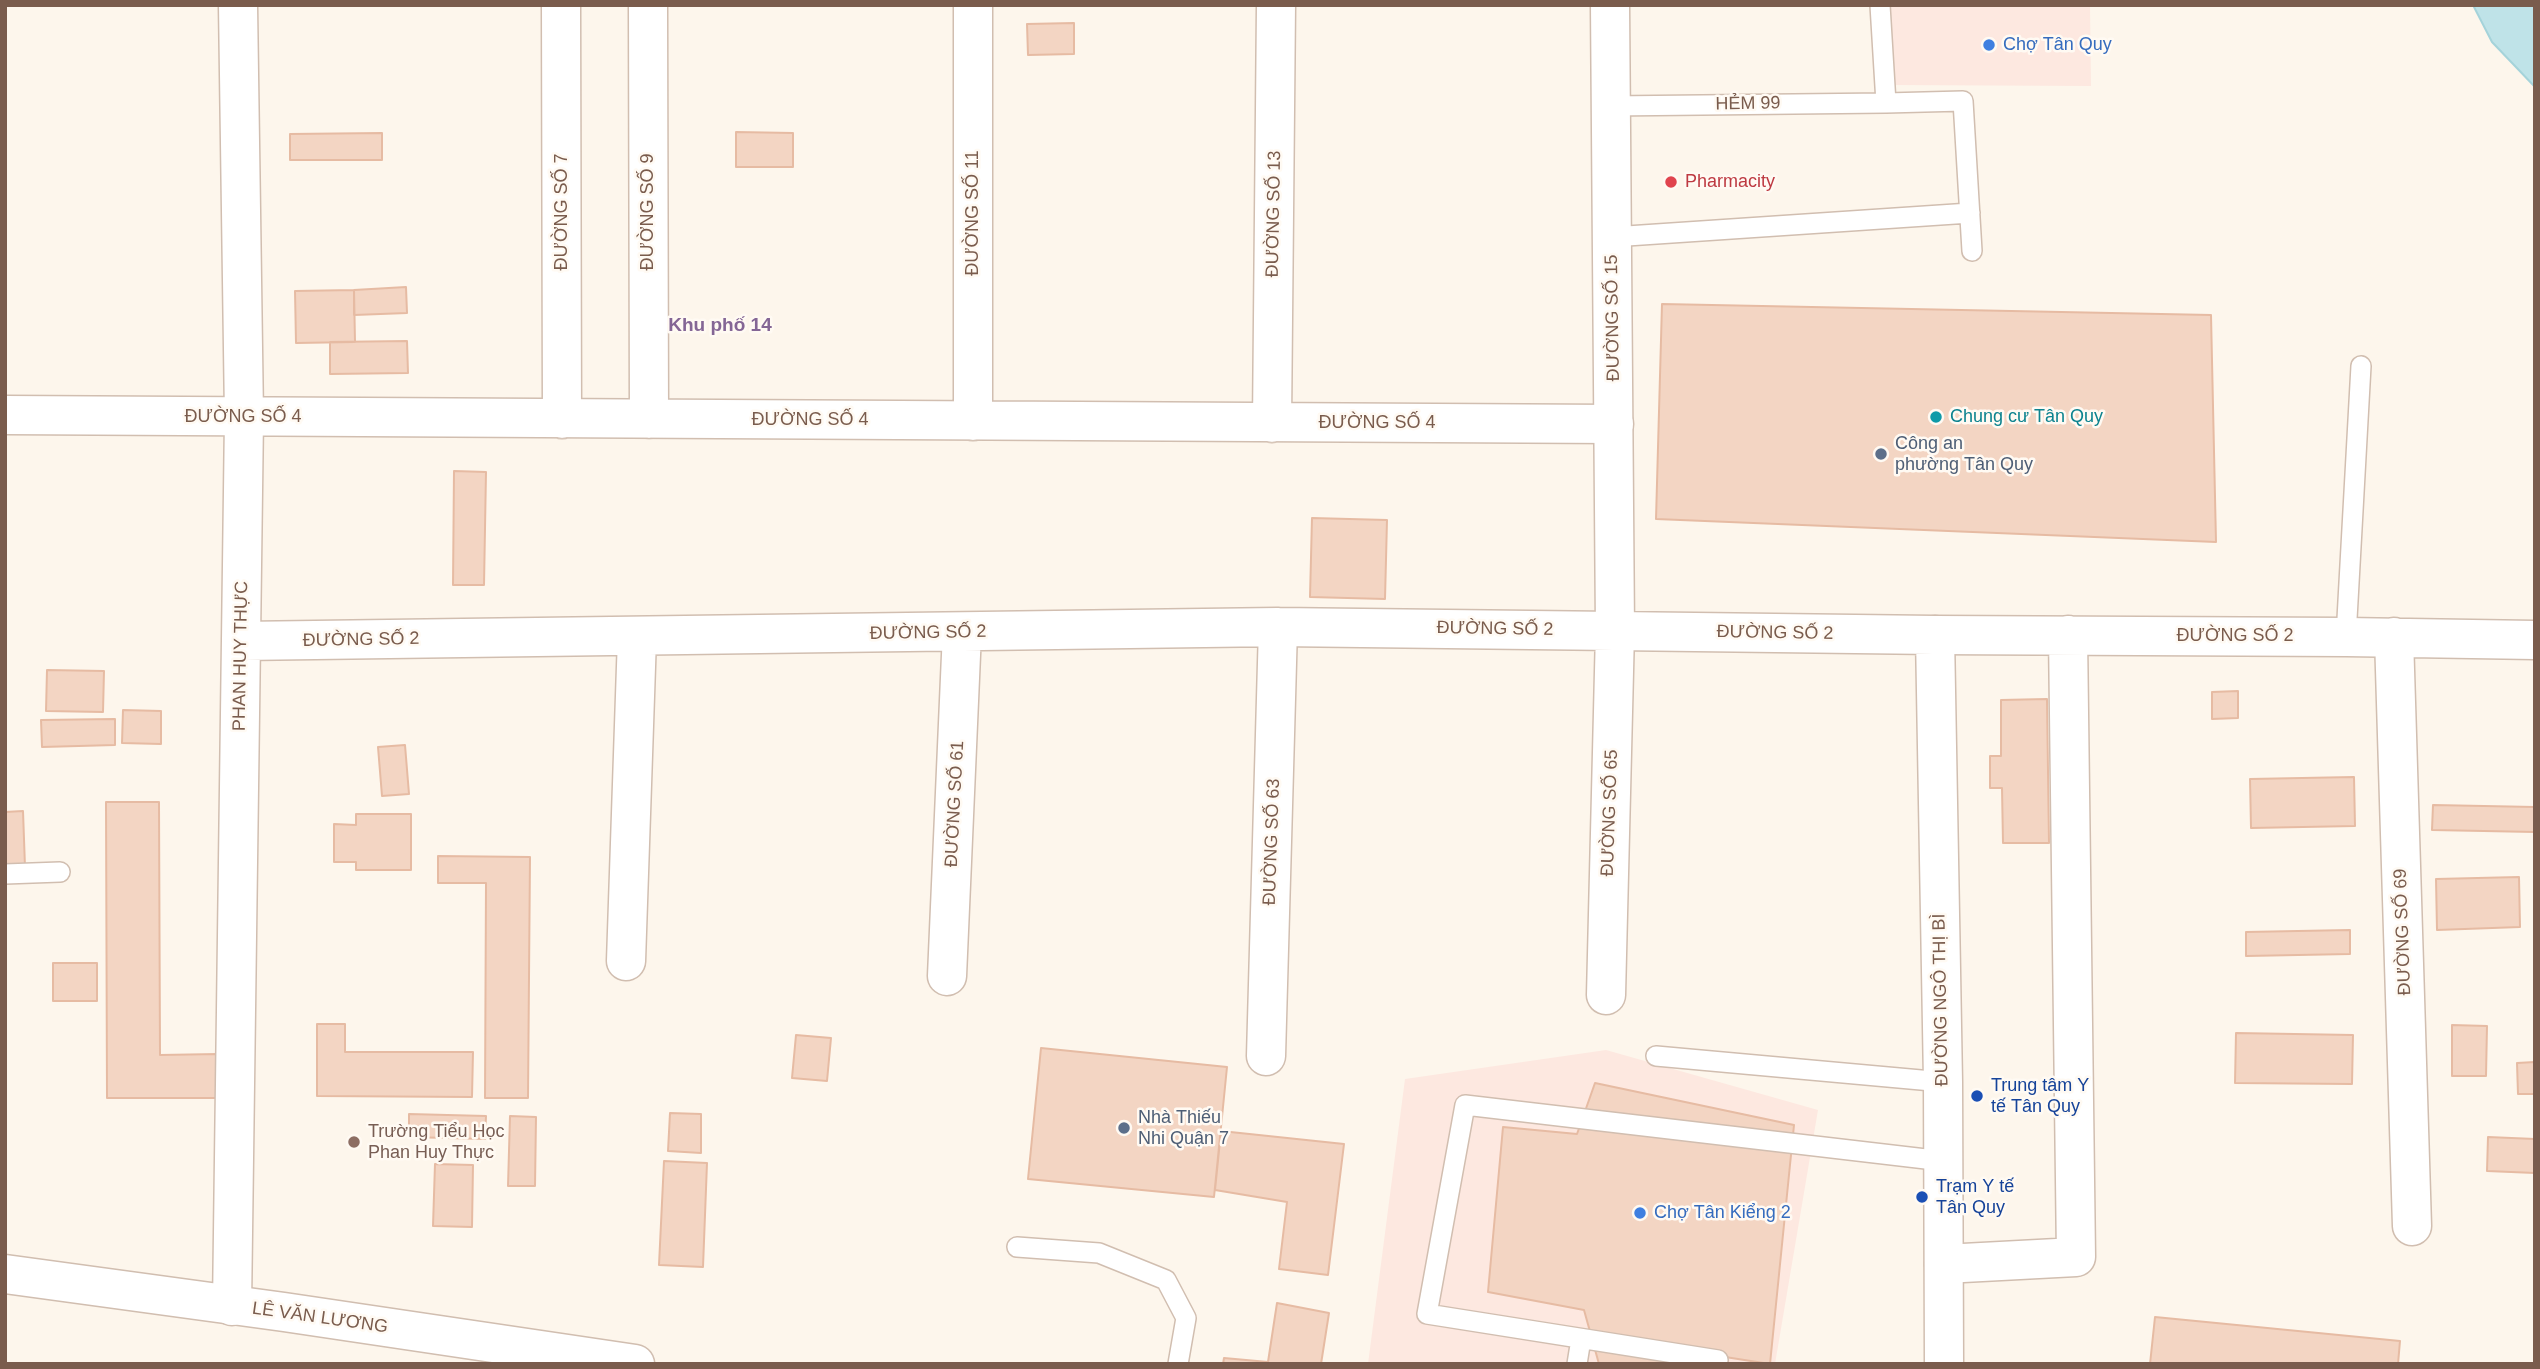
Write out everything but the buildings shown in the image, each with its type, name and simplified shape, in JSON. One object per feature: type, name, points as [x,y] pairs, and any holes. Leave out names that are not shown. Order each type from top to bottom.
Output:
[{"type":"street","name":"PHAN HUY THỰC","points":[[232,1306],[244,416],[238,5]]},
{"type":"street","name":"ĐƯỜNG SỐ 7","points":[[562,5],[562,419]]},
{"type":"street","name":"ĐƯỜNG SỐ 9","points":[[648,5],[649,419]]},
{"type":"street","name":"ĐƯỜNG SỐ 11","points":[[973,421],[974,5]]},
{"type":"street","name":"ĐƯỜNG SỐ 13","points":[[1272,423],[1276,5]]},
{"type":"street","name":"ĐƯỜNG SỐ 15","points":[[1610,5],[1615,631]]},
{"type":"street","name":"ĐƯỜNG SỐ 4","points":[[5,415],[1614,424]]},
{"type":"street","name":"ĐƯỜNG SỐ 2","points":[[241,641],[1279,627],[2535,640]]},
{"type":"street","name":"ĐƯỜNG SỐ 63","points":[[1266,1056],[1279,627]]},
{"type":"street","name":"ĐƯỜNG SỐ 65","points":[[1606,995],[1615,631]]},
{"type":"street","name":"ĐƯỜNG SỐ 61","points":[[947,976],[962,632]]},
{"type":"street","name":"ĐƯỜNG NGÔ THỊ BÌ","points":[[1935,635],[1943,1082],[1944,1364]]},
{"type":"street","points":[[1944,1265],[2076,1257],[2068,635]]},
{"type":"street","points":[[626,961],[638,637]]},
{"type":"street","name":"ĐƯỜNG SỐ 69","points":[[2394,637],[2412,1226]]},
{"type":"street","name":"LÊ VĂN LƯƠNG","points":[[5,1274],[232,1306],[479,1353],[635,1364]]},
{"type":"lane","points":[[1610,5],[1621,5]]},
{"type":"lane","points":[[1880,5],[1886,103]]},
{"type":"lane","name":"HẺM 99","points":[[1610,106],[1963,101],[1970,213]]},
{"type":"lane","points":[[1612,236],[1970,213],[1972,251]]},
{"type":"lane","points":[[2346,637],[2361,366]]},
{"type":"lane","points":[[5,873],[60,872]]},
{"type":"lane","points":[[1656,1056],[1943,1082]]},
{"type":"lane","points":[[1718,1360],[1427,1314],[1465,1105],[1943,1161]]},
{"type":"lane","points":[[1017,1248],[1099,1253],[1166,1280],[1186,1318],[1178,1364]]},
{"type":"lane","points":[[1577,1364],[1581,1339]]},
{"type":"shaded area","name":"Chợ Tân Quy","points":[[1885,5],[2090,5],[2091,86],[1891,85]]},
{"type":"shaded area","points":[[1606,1050],[1818,1110],[1775,1364],[1368,1364],[1405,1079]]},
{"type":"water","points":[[2473,5],[2535,5],[2535,87],[2492,42]]},
{"type":"place","name":"Chợ Tân Quy","points":[[1989,45]]},
{"type":"place","name":"Pharmacity","points":[[1671,182]]},
{"type":"place","name":"Chung cư Tân Quy","points":[[1936,417]]},
{"type":"place","name":"Công an phường Tân Quy","points":[[1881,454]]},
{"type":"place","name":"Trung tâm Y tế Tân Quy","points":[[1977,1096]]},
{"type":"place","name":"Nhà Thiếu Nhi Quận 7","points":[[1124,1128]]},
{"type":"place","name":"Trường Tiểu Học Phan Huy Thực","points":[[354,1142]]},
{"type":"place","name":"Trạm Y tế Tân Quy","points":[[1922,1197]]},
{"type":"place","name":"Chợ Tân Kiểng 2","points":[[1640,1213]]},
{"type":"district","name":"Khu phố 14","points":[[720,326]]}]
